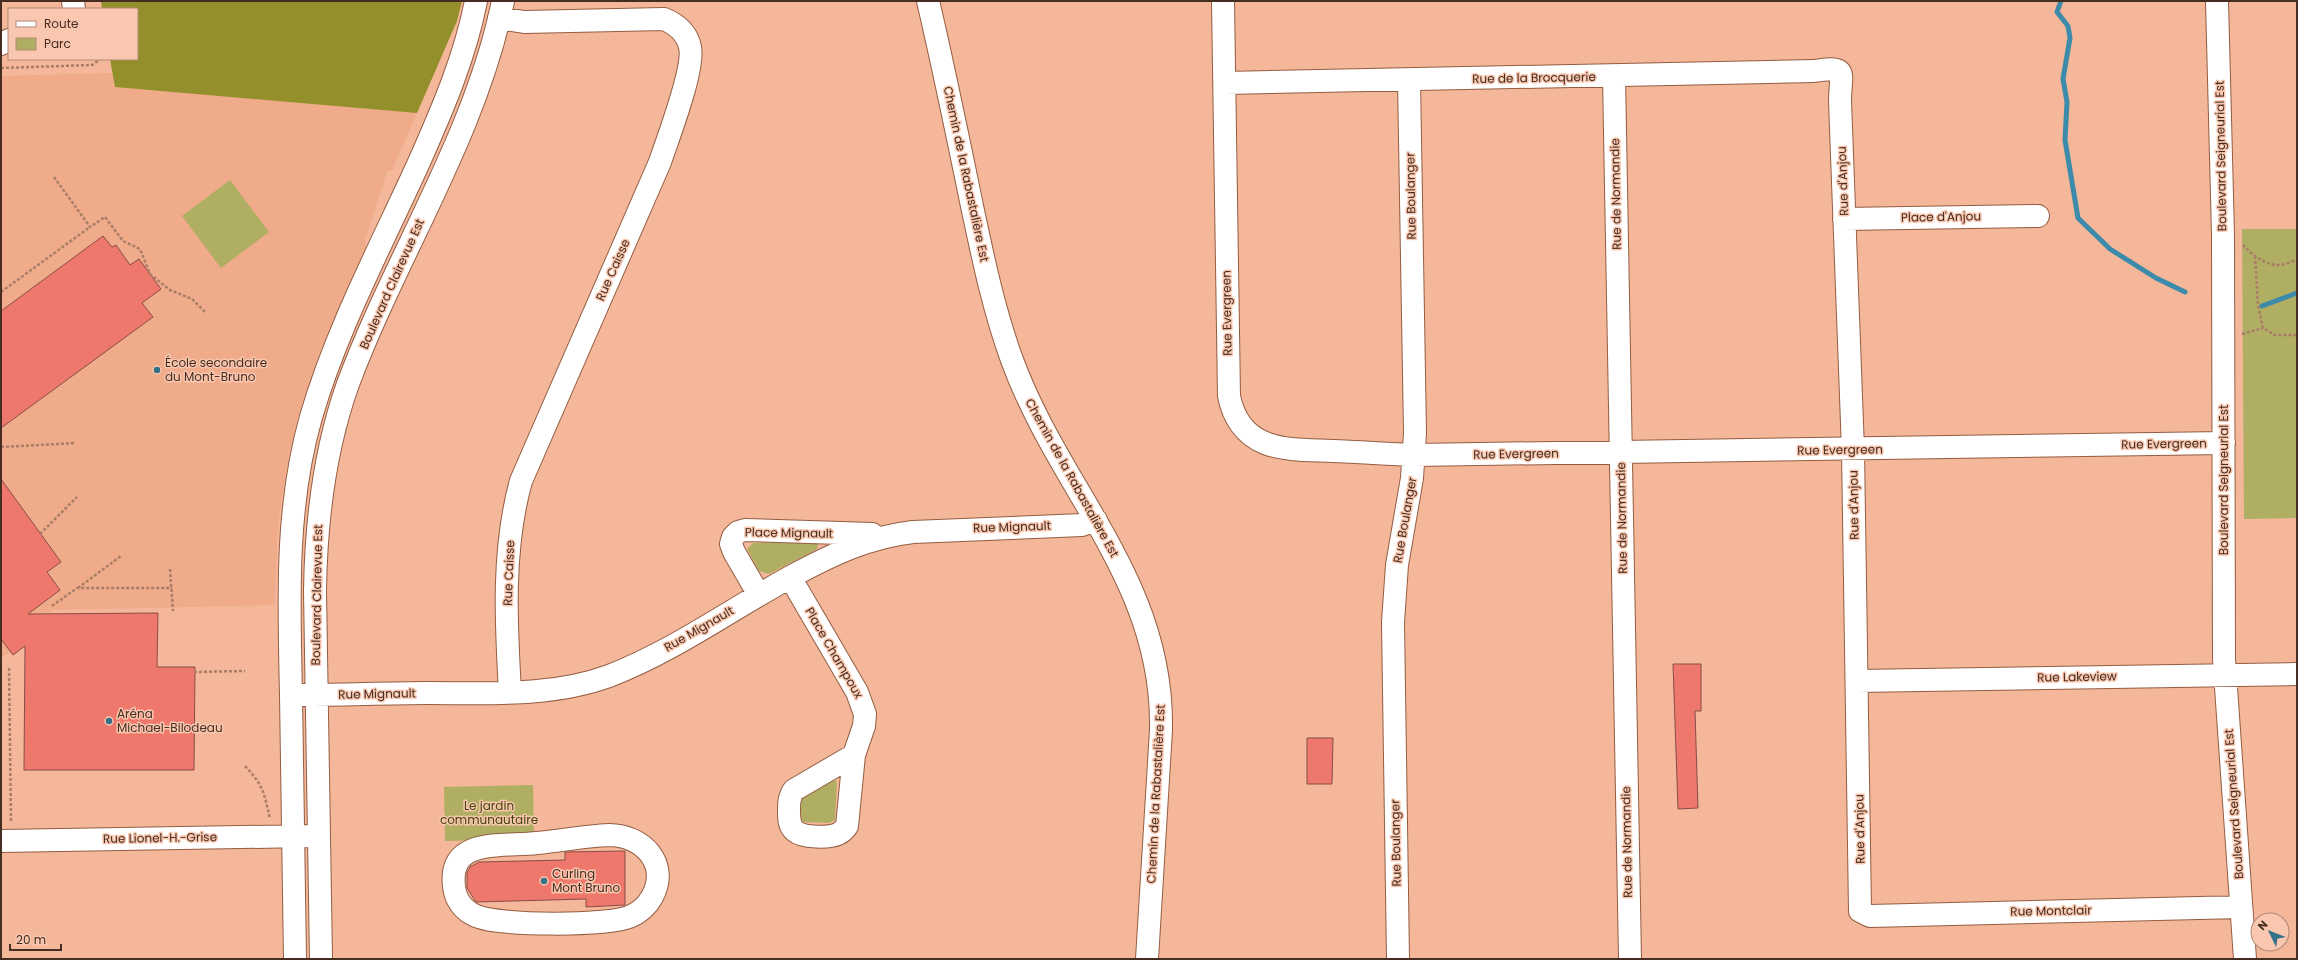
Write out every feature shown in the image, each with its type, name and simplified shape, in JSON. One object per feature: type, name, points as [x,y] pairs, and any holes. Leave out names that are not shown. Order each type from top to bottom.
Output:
[{"type":"street","name":"Boulevard Clairevue Est","points":[[295,959],[289,580],[291,537],[300,467],[311,418],[347,323],[453,83],[465,46],[476,1]]},
{"type":"street","name":"Chemin de la Rabastalière Est","points":[[928,1],[978,236],[1006,345],[1038,420],[1096,520],[1121,568],[1141,614],[1154,653],[1159,681],[1161,730],[1148,959]]},
{"type":"street","name":"Rue Evergreen","points":[[1223,1],[1228,388],[1233,411],[1241,424],[1252,435],[1273,445],[1305,450],[1415,455],[2224,444]]},
{"type":"street","name":"Boulevard Seigneurial Est","points":[[2216,1],[2223,227],[2225,675],[2245,959]]},
{"type":"street","name":"Boulevard Clairevue Est","points":[[321,959],[315,591],[317,534],[324,478],[339,413],[358,359],[467,116],[482,76],[501,9]]},
{"type":"street","name":"Rue Caisse","points":[[501,9],[524,22],[664,19],[674,24],[682,31],[688,41],[691,52],[690,64],[678,107],[660,162],[529,459],[518,492],[510,530],[508,557],[510,692]]},
{"type":"street","name":"Rue de la Brocquerie","points":[[1225,83],[1614,76],[1814,71],[1833,68],[1841,73]]},
{"type":"street","name":"Rue d'Anjou","points":[[1841,73],[1843,78],[1840,101],[1853,450],[1861,892],[1859,905],[1862,913]]},
{"type":"street","name":"Rue de Normandie","points":[[1614,76],[1630,959]]},
{"type":"street","name":"Rue Boulanger","points":[[1398,959],[1393,615],[1397,566],[1415,455],[1409,80]]},
{"type":"street","name":"Place d'Anjou","points":[[1844,219],[2038,216]]},
{"type":"street","name":"Rue Mignault","points":[[291,695],[510,692],[558,689],[608,676],[659,653],[790,577],[836,554],[888,535],[940,530],[1082,525],[1096,520]]},
{"type":"street","name":"Place Mignault","points":[[759,595],[732,547],[733,537],[738,532],[745,530],[888,535]]},
{"type":"street","name":"Place Champoux","points":[[790,577],[862,704],[864,726],[854,755]]},
{"type":"street","name":"Rue Lakeview","points":[[1857,681],[2297,674]]},
{"type":"street","points":[[619,835],[632,839],[648,851],[654,862],[657,882],[650,900],[641,910],[629,917],[606,922],[551,924],[483,918],[467,911],[456,897],[453,885],[456,867],[463,857],[472,850],[484,846],[534,844],[575,837],[619,835]]},
{"type":"street","name":"Rue Lionel-H.-Grise","points":[[6,840],[319,836]]},
{"type":"street","name":"Rue Montclair","points":[[1862,913],[1870,916],[2241,907]]},
{"type":"path","points":[[1,68],[92,65],[100,60]]},
{"type":"path","points":[[54,177],[90,228]]},
{"type":"path","points":[[1,292],[105,217],[123,241],[140,249],[150,274],[170,290],[192,300],[206,313]]},
{"type":"path","points":[[2241,243],[2255,256],[2276,265],[2297,260]]},
{"type":"path","points":[[2255,256],[2258,305],[2263,328]]},
{"type":"path","points":[[2242,335],[2263,328],[2276,335],[2297,335]]},
{"type":"path","points":[[1,447],[76,443]]},
{"type":"path","points":[[40,534],[77,497]]},
{"type":"path","points":[[52,606],[121,556]]},
{"type":"path","points":[[170,569],[173,611]]},
{"type":"path","points":[[77,588],[172,588]]},
{"type":"path","points":[[6,840],[9,668]]},
{"type":"path","points":[[194,672],[245,672]]},
{"type":"path","points":[[245,766],[259,780],[264,789],[272,823]]},
{"type":"shaded area","points":[[101,1],[462,1],[457,21],[417,113],[115,87],[110,60],[138,60],[138,8],[102,8]]},
{"type":"shaded area","name":"École secondaire du Mont-Bruno","points":[[112,73],[115,87],[417,113],[392,170],[387,171],[365,241],[366,247],[319,353],[297,420],[288,458],[278,526],[275,605],[53,610],[45,616],[42,629],[1,658],[1,76]]},
{"type":"green space","points":[[230,180],[269,232],[221,268],[182,216]]},
{"type":"green space","points":[[2242,229],[2297,229],[2297,518],[2244,519]]},
{"type":"green space","points":[[814,542],[818,544],[817,549],[769,574],[759,571],[747,549],[753,543]]},
{"type":"green space","points":[[833,778],[837,782],[835,820],[829,823],[803,822],[800,816],[800,803],[802,797]]},
{"type":"green space","name":"Le jardin communautaire","points":[[533,785],[534,839],[445,841],[444,787]]},
{"type":"building","points":[[103,236],[112,247],[116,245],[130,265],[139,259],[161,289],[142,303],[153,317],[1,428],[1,311]]},
{"type":"building","name":"Aréna Michael-Bilodeau","points":[[1,479],[61,562],[47,572],[60,590],[28,614],[158,613],[157,667],[195,667],[194,770],[24,770],[25,646],[13,655],[1,639]]},
{"type":"building","points":[[1673,664],[1701,664],[1701,711],[1695,711],[1698,808],[1678,809]]},
{"type":"building","points":[[1307,738],[1333,738],[1332,784],[1307,784]]},
{"type":"building","name":"Curling Mont Bruno","points":[[625,851],[625,905],[586,907],[586,899],[476,902],[467,888],[467,873],[470,867],[479,862],[565,860],[565,852]]},
{"type":"waterway","points":[[2061,1],[2057,12],[2068,26],[2070,38],[2063,79],[2067,102],[2065,140],[2078,218],[2110,249],[2156,278],[2185,292]]},
{"type":"waterway","points":[[2262,306],[2297,293]]},
{"type":"place","name":"École secondaire du Mont-Bruno","points":[[157,370]]},
{"type":"place","name":"Aréna Michael-Bilodeau","points":[[109,721]]},
{"type":"place","name":"Curling Mont Bruno","points":[[544,881]]}]
